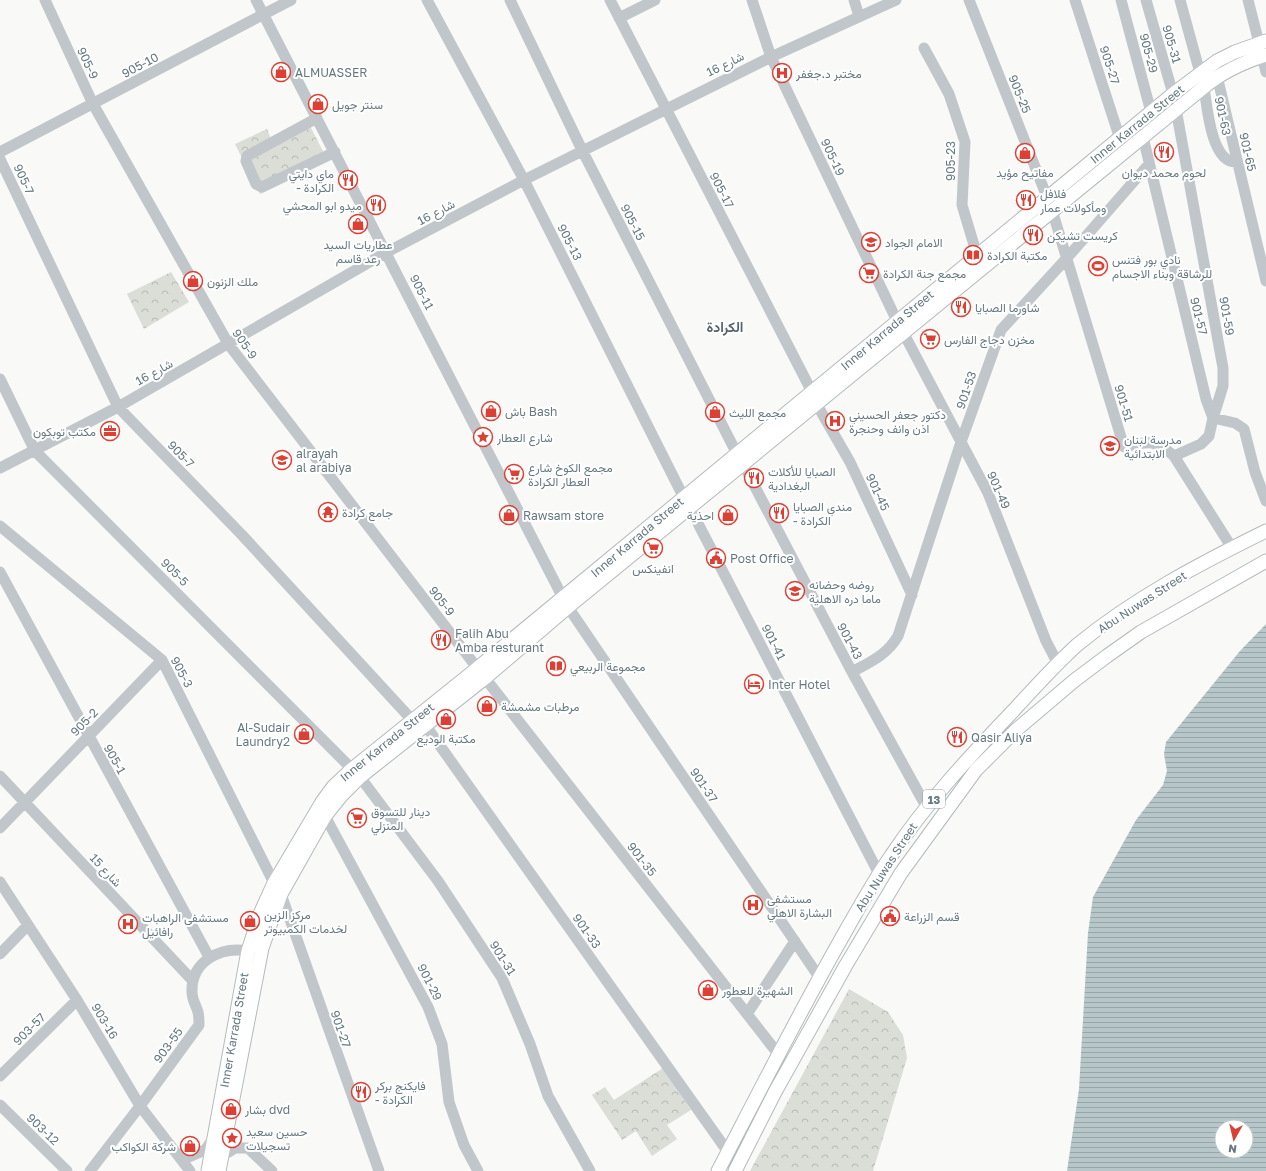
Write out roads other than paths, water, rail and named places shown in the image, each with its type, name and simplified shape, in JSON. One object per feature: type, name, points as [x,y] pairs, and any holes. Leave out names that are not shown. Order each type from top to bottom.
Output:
[{"type":"main road","name":"Inner Karrada Street","points":[[219,1171],[262,948],[278,889],[322,802],[333,787],[426,726],[481,673],[900,327],[977,255],[1173,94],[1234,52],[1263,49]]},
{"type":"main road","name":"Inner Karrada Street","points":[[900,327],[981,270],[1052,210],[1217,76],[1263,49]]},
{"type":"main road","name":"Abu Nuwas Street","points":[[718,1171],[819,978],[879,874],[902,840],[969,757],[1076,646],[1126,609],[1193,568],[1266,531]]},
{"type":"main road","name":"Abu Nuwas Street","points":[[735,1171],[775,1092],[846,965],[901,873],[976,770],[993,751],[1080,676],[1141,632],[1266,560]]},
{"type":"main road","name":"Inner Karrada Street","points":[[208,1171],[248,951],[260,914],[325,816],[356,773],[413,721],[481,673]]},
{"type":"main road","points":[[944,788],[956,796]]},
{"type":"street","name":"905-9","points":[[44,0],[93,104],[229,345],[481,673]]},
{"type":"street","name":"905-11","points":[[256,0],[566,602]]},
{"type":"street","name":"905-10","points":[[0,152],[291,0]]},
{"type":"street","name":"905-13","points":[[427,0],[524,180],[687,503]]},
{"type":"street","name":"905-15","points":[[510,0],[582,150],[740,459]]},
{"type":"street","name":"905-17","points":[[610,0],[664,108],[814,398]]},
{"type":"street","points":[[619,18],[655,0]]},
{"type":"street","name":"905-19","points":[[752,0],[771,57],[900,327]]},
{"type":"street","points":[[854,0],[858,16]]},
{"type":"street","name":"شارع 16","points":[[0,468],[118,407],[229,345],[387,252],[524,180],[664,108],[858,16],[896,0]]},
{"type":"street","name":"905-25","points":[[969,0],[1047,197]]},
{"type":"street","name":"905-27","points":[[1075,0],[1120,138]]},
{"type":"street","name":"905-29","points":[[1121,0],[1151,112]]},
{"type":"street","name":"905-31","points":[[1146,0],[1173,94]]},
{"type":"street","name":"905-31","points":[[1180,0],[1200,74]]},
{"type":"street","points":[[1248,0],[1263,49],[1266,72]]},
{"type":"street","name":"905-23","points":[[924,48],[949,94],[965,142],[962,205],[977,255]]},
{"type":"street","name":"901-65","points":[[1217,76],[1266,281]]},
{"type":"street","name":"901-63","points":[[1204,87],[1215,142],[1225,158],[1231,162],[1238,162]]},
{"type":"street","name":"901-59","points":[[1176,109],[1224,368],[1222,386],[1213,418]]},
{"type":"street","points":[[317,118],[248,156],[246,161],[256,184],[262,187],[335,152]]},
{"type":"street","name":"901-57","points":[[1143,137],[1206,399],[1213,418]]},
{"type":"street","name":"905-7","points":[[0,159],[118,407],[242,535],[413,721]]},
{"type":"street","name":"901-53","points":[[852,672],[883,655],[892,647],[898,636],[961,442],[1000,330],[1066,259],[1149,164]]},
{"type":"street","name":"901-51","points":[[1052,210],[1124,447],[1152,442],[1163,446],[1174,456],[1232,548]]},
{"type":"street","name":"901-49","points":[[900,327],[988,493],[1046,642],[1058,664]]},
{"type":"street","name":"905-5","points":[[0,379],[35,451],[356,773]]},
{"type":"street","name":"901-45","points":[[814,398],[850,462],[912,595]]},
{"type":"street","points":[[1174,456],[1201,444],[1209,436],[1213,418],[1235,423],[1244,428],[1255,472],[1266,501]]},
{"type":"street","name":"901-43","points":[[740,459],[852,672],[927,808]]},
{"type":"street","name":"901-41","points":[[687,503],[879,874]]},
{"type":"street","name":"905-3","points":[[0,526],[162,660],[278,889]]},
{"type":"street","name":"905-1","points":[[0,572],[88,737],[209,957]]},
{"type":"street","name":"901-37","points":[[566,602],[819,978]]},
{"type":"street","name":"905-2","points":[[0,828],[162,660]]},
{"type":"street","name":"901-35","points":[[481,673],[779,1055]]},
{"type":"street","name":"901-33","points":[[426,726],[728,1152]]},
{"type":"street","name":"901-31","points":[[356,773],[438,881],[502,978],[530,1044],[548,1096],[590,1171]]},
{"type":"street","name":"شارع 15","points":[[0,776],[193,981]]},
{"type":"street","name":"901-29","points":[[325,816],[428,1007],[442,1044],[449,1102],[464,1145],[478,1171]]},
{"type":"street","name":"903-16","points":[[0,882],[77,1000],[140,1106],[190,1171]]},
{"type":"street","name":"901-27","points":[[278,889],[379,1171]]},
{"type":"street","points":[[0,954],[28,925]]},
{"type":"street","points":[[747,1014],[795,941]]},
{"type":"street","points":[[193,981],[199,968],[209,957],[231,949],[248,951]]},
{"type":"street","name":"903-55","points":[[90,1171],[199,1025],[198,1013],[192,992],[193,981]]},
{"type":"street","name":"903-57","points":[[0,1076],[77,1000]]},
{"type":"street","name":"903-12","points":[[0,1105],[67,1171]]},
{"type":"street","points":[[182,1160],[205,1150],[214,1138]]},
{"type":"street","points":[[222,1156],[235,1148],[248,1148],[272,1171]]},
{"type":"place","name":"ALMUASSER","points":[[281,72]]},
{"type":"place","name":"مختبر د.جغفر","points":[[782,73]]},
{"type":"place","name":"سنتر جويل","points":[[318,104]]},
{"type":"place","name":"لحوم محمد ديوان","points":[[1164,152]]},
{"type":"place","name":"مفاتيح مؤيد","points":[[1025,153]]},
{"type":"place","name":"ماي دايتي - الكرادة","points":[[348,180]]},
{"type":"place","name":"فلافل ومأكولات عمار","points":[[1026,200]]},
{"type":"place","name":"ميدو ابو المحشي","points":[[376,205]]},
{"type":"place","name":"عطاريات السيد رعد قاسم","points":[[358,224]]},
{"type":"place","name":"كريست تشيكن","points":[[1033,235]]},
{"type":"place","name":"الامام الجواد","points":[[871,242]]},
{"type":"place","name":"مكتبة الكرادة","points":[[973,255]]},
{"type":"place","name":"نادي بور فتنس للرشاقة وبناء الاجسام","points":[[1098,266]]},
{"type":"place","name":"مجمع جنة الكرادة","points":[[869,273]]},
{"type":"place","name":"ملك الزنون","points":[[193,281]]},
{"type":"place","name":"شاورما الصبايا","points":[[961,307]]},
{"type":"place","name":"مخزن دجاج الفارس","points":[[930,339]]},
{"type":"place","name":"باش Bash","points":[[491,411]]},
{"type":"place","name":"مجمع الليث","points":[[715,412]]},
{"type":"place","name":"دكتور جعفر الحسيني اذن وانف وحنجرة","points":[[835,421]]},
{"type":"place","name":"مكتب توبكون","points":[[110,431]]},
{"type":"place","name":"شارع العطار","points":[[483,437]]},
{"type":"place","name":"مدرسة لبنان الابتدائية","points":[[1110,446]]},
{"type":"place","name":"alrayah al arabiya","points":[[282,460]]},
{"type":"place","name":"مجمع الكوخ شارع العطار الكرادة","points":[[514,474]]},
{"type":"place","name":"الصبايا للأكلات البغدادية","points":[[754,478]]},
{"type":"place","name":"جامع كرادة","points":[[328,512]]},
{"type":"place","name":"مندي الصبايا - الكرادة","points":[[779,513]]},
{"type":"place","name":"Rawsam store","points":[[509,515]]},
{"type":"place","name":"احذية","points":[[728,515]]},
{"type":"place","name":"انفينكس","points":[[653,548]]},
{"type":"place","name":"Post Office","points":[[716,558]]},
{"type":"place","name":"روضه وحضانه ماما دره الاهلية","points":[[795,591]]},
{"type":"place","name":"Falih Abu Amba resturant","points":[[441,640]]},
{"type":"place","name":"مجموعة الربيعي","points":[[556,666]]},
{"type":"place","name":"Inter Hotel","points":[[754,684]]},
{"type":"place","name":"مرطبات مشمشة","points":[[487,706]]},
{"type":"place","name":"مكتبة الوديع","points":[[446,719]]},
{"type":"place","name":"Al-Sudair Laundry2","points":[[304,734]]},
{"type":"place","name":"Qasir Aliya","points":[[957,737]]},
{"type":"place","name":"دينار للتسوق المنزلي","points":[[357,818]]},
{"type":"place","name":"مستشفى البشارة الاهلي","points":[[753,905]]},
{"type":"place","name":"قسم الزراعة","points":[[890,916]]},
{"type":"place","name":"مركز الزين لخدمات الكمبيوتر","points":[[250,921]]},
{"type":"place","name":"مستشفى الراهبات رافائيل","points":[[128,924]]},
{"type":"place","name":"الشهيرة للعطور","points":[[708,990]]},
{"type":"place","name":"فايكنج بركر - الكرادة","points":[[361,1092]]},
{"type":"place","name":"بشار dvd","points":[[231,1109]]},
{"type":"place","name":"حسين سعيد تسجيلات","points":[[232,1138]]},
{"type":"place","name":"شركة الكواكب","points":[[190,1146]]},
{"type":"district","name":"الكرادة","points":[[725,326]]}]
